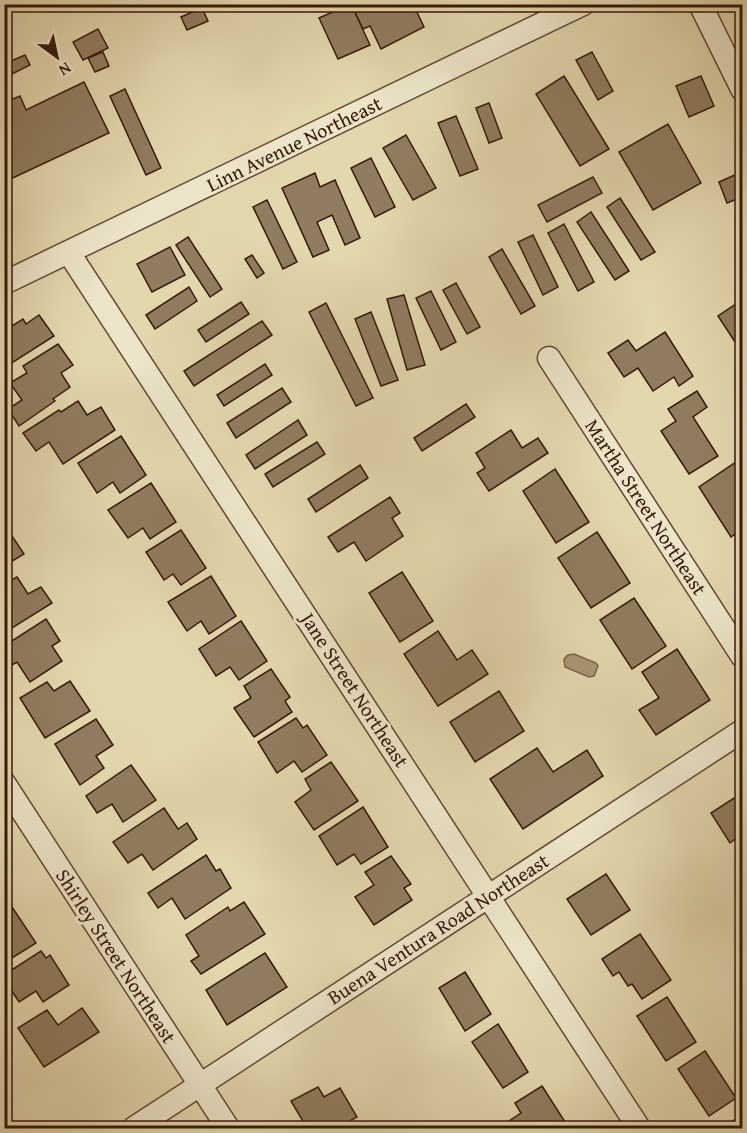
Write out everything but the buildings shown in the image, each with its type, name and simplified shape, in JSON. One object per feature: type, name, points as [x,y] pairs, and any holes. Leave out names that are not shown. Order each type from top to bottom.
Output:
[{"type":"street","name":"Linn Avenue Northeast","points":[[4,283],[583,4]]},
{"type":"street","points":[[700,4],[742,89]]},
{"type":"street","name":"Jane Street Northeast","points":[[69,253],[639,1128]]},
{"type":"street","name":"Martha Street Northeast","points":[[549,358],[742,656]]},
{"type":"street","name":"Buena Ventura Road Northeast","points":[[134,1128],[742,731]]},
{"type":"street","name":"Shirley Street Northeast","points":[[4,783],[228,1128]]},
{"type":"shaded area","points":[[574,654],[596,663],[598,666],[594,676],[589,677],[565,667],[564,659]]}]
